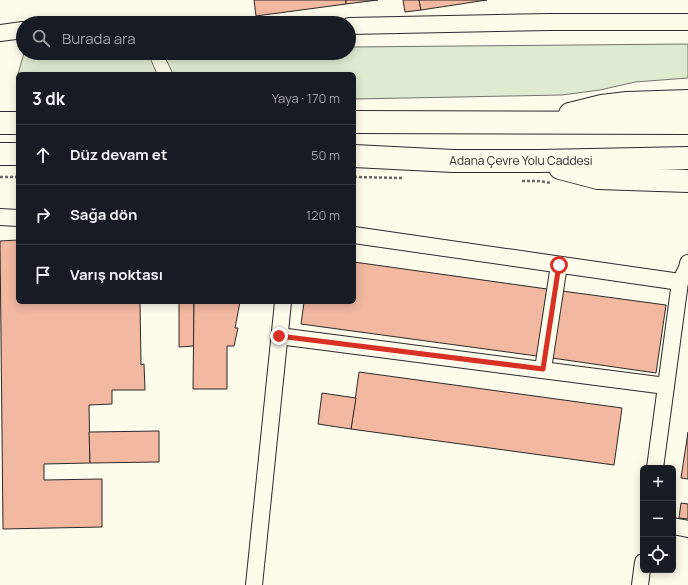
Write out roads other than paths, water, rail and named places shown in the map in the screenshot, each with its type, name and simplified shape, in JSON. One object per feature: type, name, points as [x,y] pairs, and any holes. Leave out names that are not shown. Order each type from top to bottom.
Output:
[{"type":"highway","points":[[544,122],[602,106],[627,102],[688,101]]},
{"type":"highway","points":[[356,122],[688,123]]},
{"type":"highway","points":[[0,123],[16,123]]},
{"type":"highway","points":[[0,154],[16,154]]},
{"type":"highway","name":"Adana Çevre Yolu Caddesi","points":[[356,156],[453,161],[688,158]]},
{"type":"highway","points":[[540,161],[568,171],[598,178],[688,182]]},
{"type":"street","points":[[356,26],[550,22],[688,22]]},
{"type":"street","points":[[0,33],[16,31]]},
{"type":"street","points":[[0,217],[16,218]]},
{"type":"street","points":[[356,235],[680,282]]},
{"type":"street","points":[[655,465],[680,282],[688,263]]},
{"type":"street","points":[[543,369],[559,265]]},
{"type":"street","points":[[254,585],[283,304]]},
{"type":"street","points":[[279,336],[666,386]]},
{"type":"street","points":[[676,527],[688,529]]},
{"type":"street","points":[[640,585],[642,573]]}]
